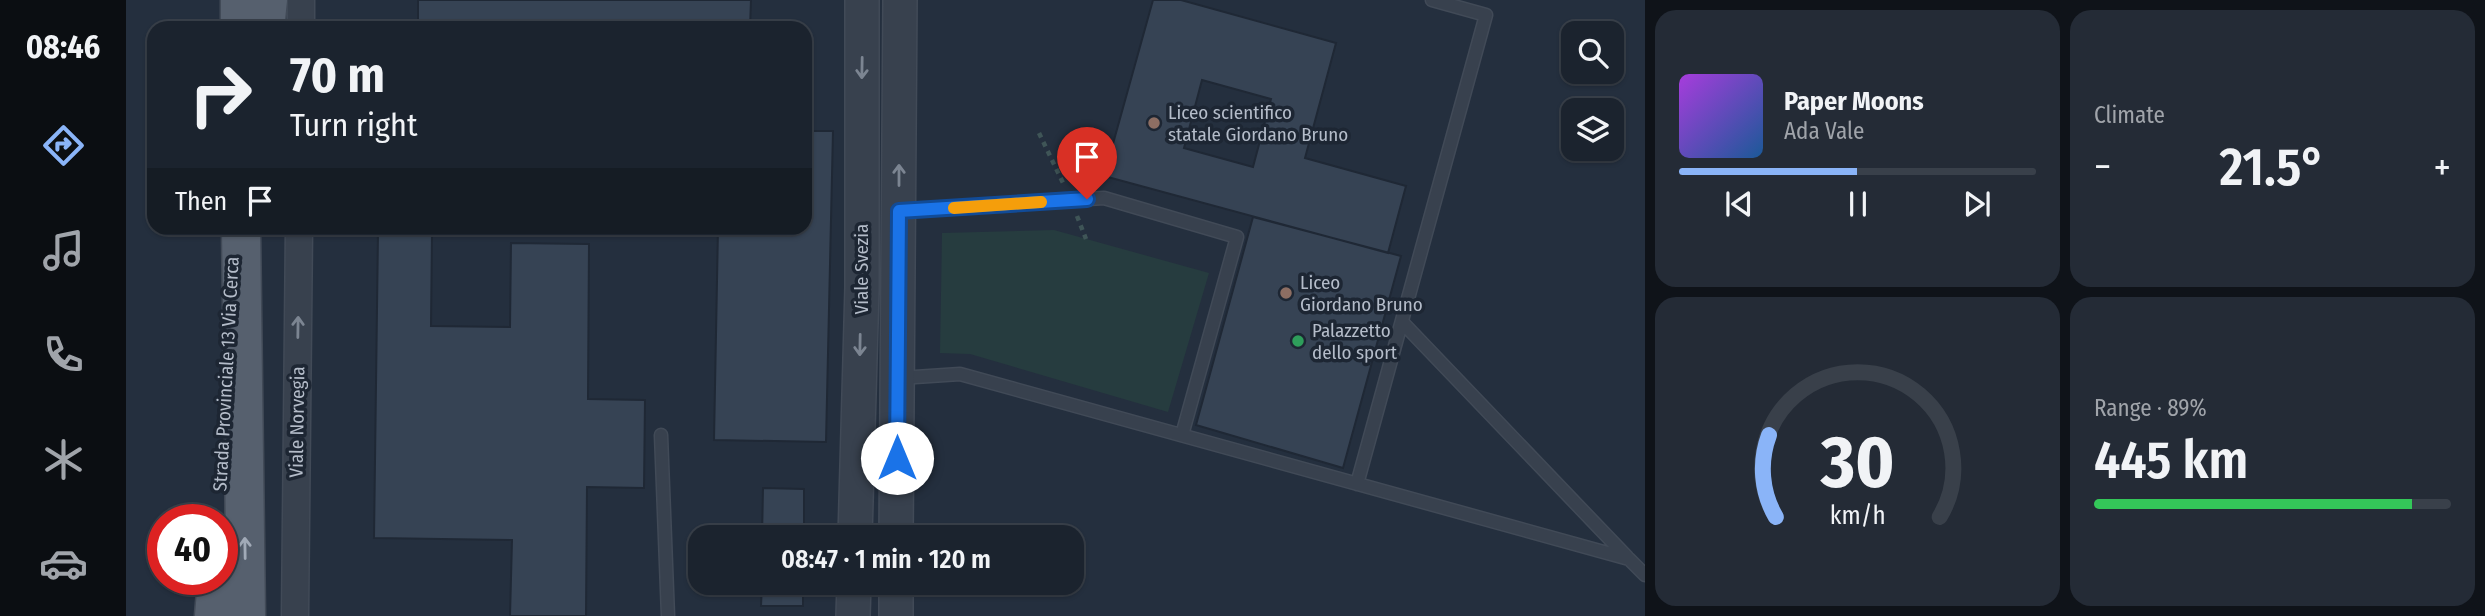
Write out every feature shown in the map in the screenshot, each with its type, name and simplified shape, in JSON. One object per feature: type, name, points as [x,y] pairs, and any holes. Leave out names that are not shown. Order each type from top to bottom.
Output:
[{"type":"main road","points":[[240,0],[240,21]]},
{"type":"main road","points":[[266,21],[268,0]]},
{"type":"main road","name":"Strada Provinciale 13 Via Cerca","points":[[220,504],[233,235]]},
{"type":"main road","name":"Strada Provinciale 13 Via Cerca","points":[[241,235],[246,616]]},
{"type":"main road","points":[[214,616],[215,595]]},
{"type":"street","points":[[301,0],[301,21]]},
{"type":"street","name":"Viale Svezia","points":[[855,525],[862,287],[862,0]]},
{"type":"street","name":"Viale Svezia","points":[[898,525],[912,378],[899,211],[900,0]]},
{"type":"street","name":"Viale Norvegia","points":[[295,616],[299,235]]},
{"type":"street","points":[[853,616],[854,595]]},
{"type":"street","points":[[896,595],[896,616]]},
{"type":"lane","points":[[1357,484],[1486,15],[1432,0]]},
{"type":"lane","points":[[899,211],[1104,198],[1237,237],[1182,435]]},
{"type":"lane","points":[[1402,322],[1645,575]]},
{"type":"lane","points":[[912,378],[960,374],[1629,559]]},
{"type":"lane","points":[[661,435],[668,616]]},
{"type":"green space","points":[[1054,230],[1209,273],[1168,412],[970,354],[940,353],[942,233]]},
{"type":"building","points":[[418,0],[751,0],[750,21],[418,21]]},
{"type":"building","name":"Liceo scientifico statale Giordano Bruno","points":[[1153,0],[1181,0],[1336,43],[1305,158],[1406,186],[1388,253],[1104,176]],"holes":[[[1202,80],[1271,99],[1253,167],[1184,148]]]},
{"type":"building","points":[[812,131],[833,131],[826,442],[714,440],[718,235],[812,235]]},
{"type":"building","name":"Palazzetto dello sport","points":[[1253,217],[1401,256],[1343,468],[1196,425]]},
{"type":"building","points":[[378,235],[432,235],[431,326],[510,327],[511,243],[589,244],[588,399],[645,400],[644,488],[587,487],[586,616],[510,616],[512,540],[374,538]]},
{"type":"building","points":[[763,488],[804,489],[804,525],[762,525]]},
{"type":"building","points":[[761,595],[803,595],[803,606],[761,606]]},
{"type":"slow traffic","points":[[954,208],[1041,202]]},
{"type":"place","name":"Liceo scientifico statale Giordano Bruno","points":[[1154,123]]},
{"type":"place","name":"Liceo Giordano Bruno","points":[[1286,293]]},
{"type":"place","name":"Palazzetto dello sport","points":[[1298,341]]},
{"type":"route","points":[[897,458],[899,211],[1087,199]]}]
